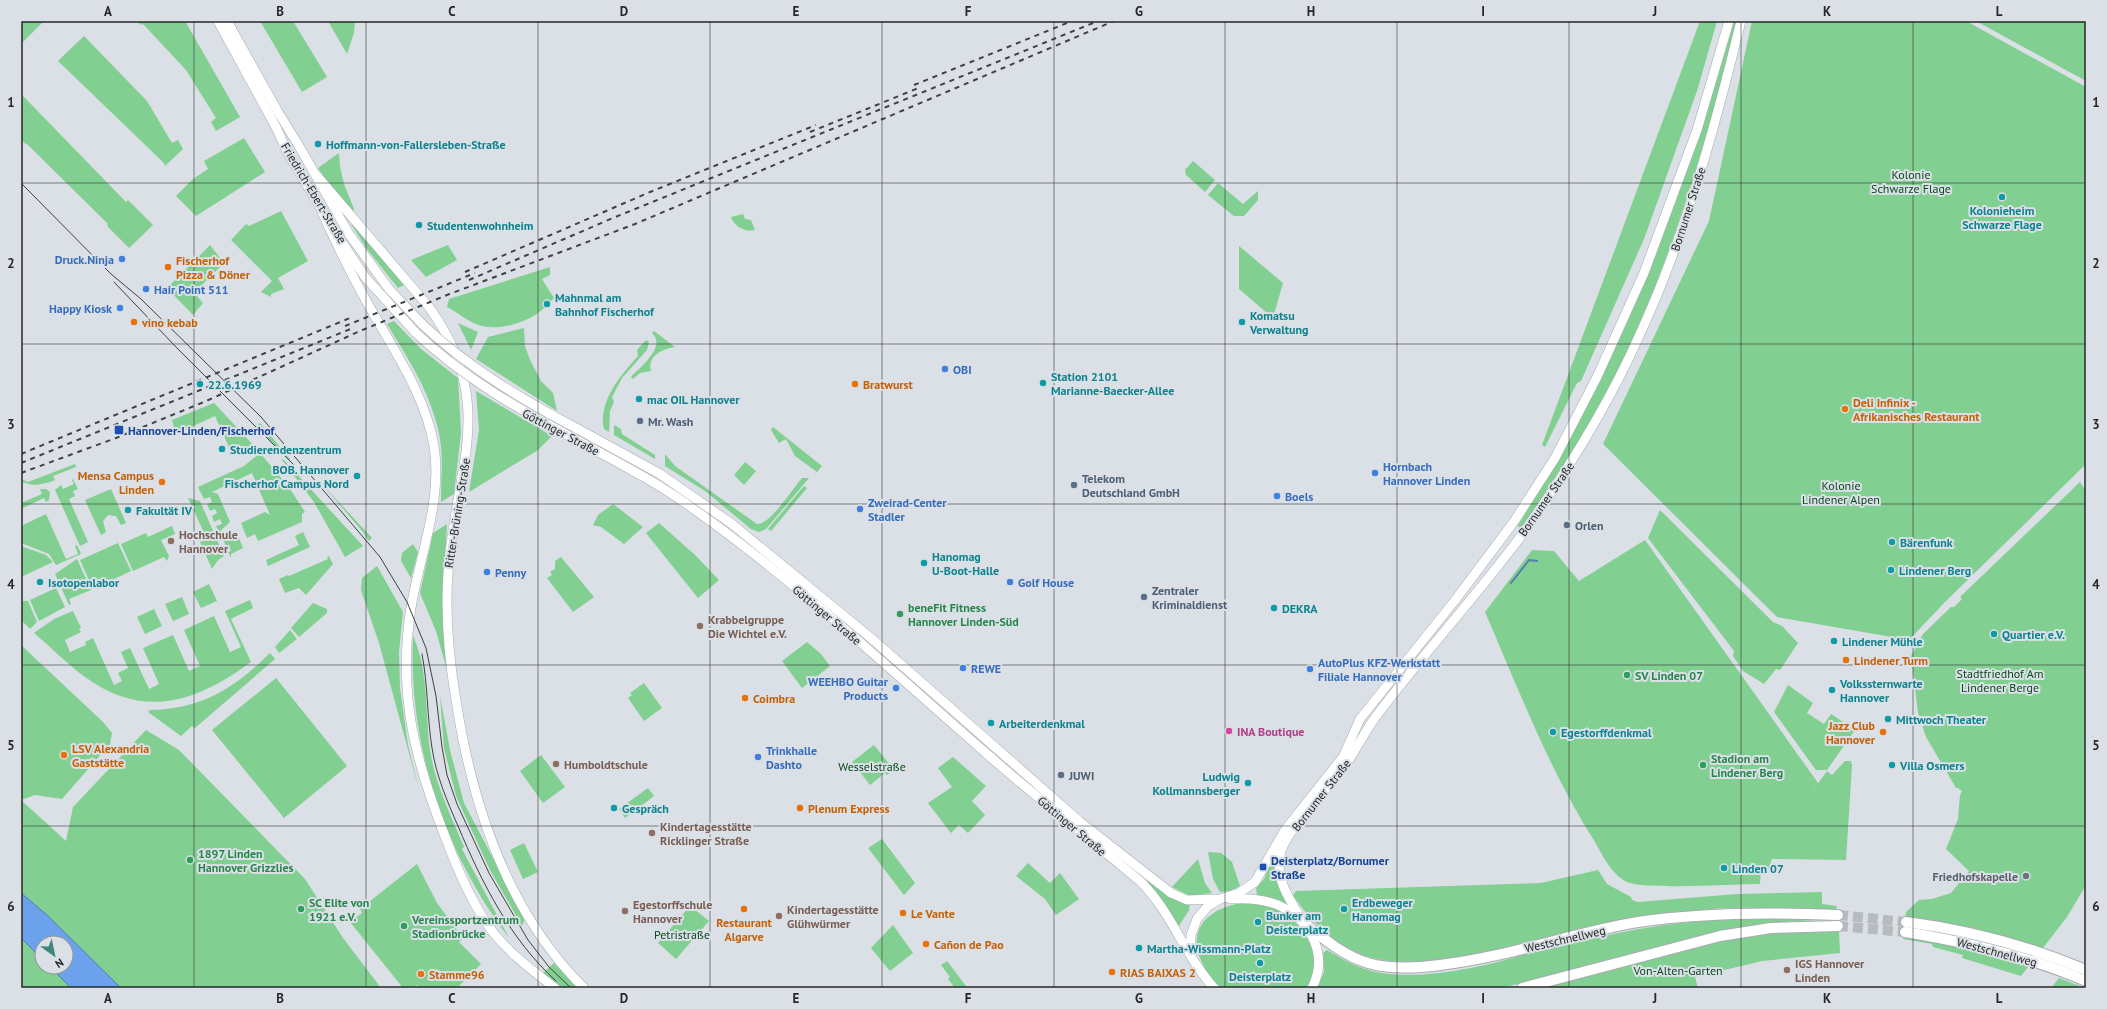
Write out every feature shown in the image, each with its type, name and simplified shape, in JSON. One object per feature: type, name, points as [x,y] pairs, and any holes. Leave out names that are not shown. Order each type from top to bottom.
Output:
[{"type":"highway","name":"Westschnellweg","points":[[1304,923],[1340,950],[1360,960],[1380,966],[1408,968],[1492,957],[1593,932],[1666,919],[1701,915],[1756,913],[1838,915]]},
{"type":"highway","name":"Westschnellweg","points":[[1906,922],[1962,931],[2038,952],[2068,968],[2086,981]]},
{"type":"highway","points":[[1522,988],[1720,936],[1771,928],[1838,926]]},
{"type":"highway","name":"Westschnellweg","points":[[1905,932],[1959,941],[2032,961],[2086,970]]},
{"type":"main road","name":"Friedrich-Ebert-Straße","points":[[218,21],[277,129],[287,152],[322,212],[365,276],[416,333]]},
{"type":"main road","name":"Friedrich-Ebert-Straße","points":[[227,21],[278,112],[361,252],[389,289],[423,325]]},
{"type":"main road","name":"Bornumer Straße","points":[[1220,899],[1239,894],[1255,882],[1285,830],[1343,757],[1360,719],[1456,599],[1509,527],[1536,488],[1568,433],[1620,326],[1646,265],[1681,175],[1729,21]]},
{"type":"main road","name":"Bornumer Straße","points":[[1304,923],[1286,893],[1280,875],[1279,861],[1285,843],[1346,765],[1375,717],[1466,607],[1521,535],[1570,464],[1604,408],[1656,298],[1697,183],[1741,21]]},
{"type":"main road","name":"Ritter-Brüning-Straße","points":[[317,176],[429,307],[444,330],[460,364],[468,403],[468,438],[454,520],[449,561],[447,596],[450,656],[464,744],[494,848],[520,903],[542,938],[557,958],[584,988]]},
{"type":"main road","name":"Ritter-Brüning-Straße","points":[[322,212],[346,263],[410,378],[431,431],[435,459],[436,482],[410,612],[406,662],[407,694],[416,748],[430,799],[455,863],[474,901],[491,929],[508,950],[555,988]]},
{"type":"main road","name":"Göttinger Straße","points":[[423,325],[453,352],[486,376],[529,403],[660,474],[732,524],[872,638],[1079,821],[1166,890],[1187,900],[1220,899]]},
{"type":"main road","name":"Göttinger Straße","points":[[416,333],[447,360],[480,385],[523,412],[635,472],[696,510],[767,565],[895,671],[988,754],[1141,882],[1158,901],[1190,954]]},
{"type":"main road","points":[[1509,527],[1521,535]]},
{"type":"main road","points":[[1214,988],[1190,954],[1191,935],[1197,919],[1208,906],[1220,899],[1254,900],[1271,903],[1286,909],[1304,923],[1313,939],[1319,956],[1320,967],[1312,988]]},
{"type":"green space","points":[[21,21],[44,21],[21,44]]},
{"type":"green space","points":[[137,21],[185,21],[240,117],[216,131],[211,122],[216,118],[186,70],[143,24],[141,25]]},
{"type":"green space","points":[[260,21],[293,21],[327,77],[302,92]]},
{"type":"green space","points":[[328,21],[355,21],[354,33],[347,54]]},
{"type":"green space","points":[[1700,21],[1717,21],[1697,91],[1644,239],[1581,381],[1577,383],[1545,447],[1542,445]]},
{"type":"green space","points":[[1734,21],[1737,21],[1704,142],[1665,262],[1641,320],[1615,377],[1585,432],[1536,508],[1527,521],[1519,528],[1518,525],[1554,466],[1587,406],[1645,281],[1693,152]]},
{"type":"green space","points":[[1752,21],[1966,21],[2086,87],[2086,464],[1944,603],[1909,640],[1777,617],[1603,444],[1709,221]]},
{"type":"green space","points":[[1976,21],[2086,21],[2086,81]]},
{"type":"green space","points":[[84,36],[147,101],[172,143],[178,140],[183,149],[165,166],[164,163],[58,61]]},
{"type":"green space","points":[[23,96],[126,202],[128,200],[153,225],[129,248],[107,226],[108,224],[27,144],[21,140],[21,98]]},
{"type":"green space","points":[[244,138],[265,172],[196,216],[176,196],[193,179],[208,169],[204,161]]},
{"type":"green space","points":[[339,153],[340,167],[344,184],[354,209],[353,212],[329,184],[318,168]]},
{"type":"green space","points":[[1193,161],[1215,180],[1205,192],[1186,175],[1185,170]]},
{"type":"green space","points":[[1218,183],[1243,204],[1258,191],[1258,200],[1244,216],[1234,216],[1208,195]]},
{"type":"green space","points":[[281,211],[308,261],[278,278],[284,289],[271,294],[271,297],[261,292],[272,281],[231,240],[246,224],[249,226]]},
{"type":"green space","points":[[743,214],[745,219],[751,220],[755,230],[744,230],[737,226],[732,220],[731,217]]},
{"type":"green space","points":[[352,223],[406,284],[398,288],[367,249],[351,224]]},
{"type":"green space","points":[[210,245],[224,263],[194,293],[203,303],[193,315],[167,288]]},
{"type":"green space","points":[[448,245],[457,260],[426,277],[411,260]]},
{"type":"green space","points":[[1239,246],[1283,283],[1273,318],[1239,289]]},
{"type":"green space","points":[[550,267],[550,275],[542,279],[554,298],[544,308],[532,317],[525,320],[508,326],[483,326],[472,322],[447,307],[449,299]]},
{"type":"green space","points":[[394,321],[421,349],[458,378],[461,433],[454,494],[441,502],[442,456],[438,429],[423,387],[410,361],[387,324]]},
{"type":"green space","points":[[458,323],[478,332],[471,350]]},
{"type":"green space","points":[[524,328],[525,346],[530,360],[541,381],[553,393],[557,411],[476,359],[488,337]]},
{"type":"green space","points":[[654,331],[675,347],[665,349],[653,357],[650,366],[651,371],[640,373],[633,379],[631,377],[646,362],[654,350],[656,338],[652,333]]},
{"type":"green space","points":[[646,340],[649,342],[647,350],[622,378],[612,397],[614,402],[610,411],[609,432],[604,429],[603,419],[607,399],[624,372],[638,356],[637,350]]},
{"type":"green space","points":[[476,391],[552,436],[538,450],[469,492],[479,430]]},
{"type":"green space","points":[[214,403],[255,447],[233,456],[215,416],[176,434],[172,420]]},
{"type":"green space","points":[[260,423],[290,459],[289,460],[256,427]]},
{"type":"green space","points":[[614,425],[621,429],[622,434],[655,455],[655,459],[614,435]]},
{"type":"green space","points":[[773,427],[822,466],[817,472],[795,456],[786,439],[779,443],[771,430]]},
{"type":"green space","points":[[260,453],[288,486],[305,512],[302,514],[302,522],[258,541],[255,534],[247,538],[241,523],[265,512],[270,515],[252,473],[212,492],[218,494],[230,522],[219,532],[216,526],[222,524],[220,519],[214,522],[212,516],[217,513],[215,509],[210,511],[207,504],[212,502],[210,497],[204,499],[198,487],[244,466]]},
{"type":"green space","points":[[665,454],[675,466],[757,524],[762,523],[775,513],[802,478],[809,478],[766,529],[759,532],[751,529],[705,491],[665,466]]},
{"type":"green space","points":[[283,459],[363,546],[345,557],[314,502],[282,460]]},
{"type":"green space","points":[[745,462],[756,471],[744,485],[734,475]]},
{"type":"green space","points":[[75,464],[76,467],[53,476],[55,480],[50,482],[31,485],[21,482],[23,480],[28,482]]},
{"type":"green space","points":[[73,479],[78,489],[73,491],[75,496],[69,499],[88,542],[80,546],[55,490],[61,485],[63,489],[74,484]]},
{"type":"green space","name":"Stadtfriedhof Am Lindener Berge","points":[[2080,482],[2086,491],[2086,885],[2067,917],[2021,976],[1962,958],[1963,955],[1933,947],[1932,944],[1903,939],[1906,912],[1919,900],[1932,899],[1951,893],[1969,871],[1946,849],[1958,819],[1960,795],[1962,791],[1956,788],[1926,737],[1918,713],[1911,656],[1923,634],[1951,607],[1954,607],[1962,599],[1960,597]]},
{"type":"green space","points":[[321,483],[372,538],[369,541],[363,532]]},
{"type":"green space","points":[[804,486],[807,488],[771,531],[768,529]]},
{"type":"green space","points":[[40,489],[46,489],[50,492],[49,500],[46,502],[44,498],[21,509],[21,503],[42,494]]},
{"type":"green space","points":[[111,489],[126,523],[121,525],[116,516],[108,515],[103,521],[106,532],[101,535],[85,500]]},
{"type":"green space","points":[[188,498],[200,501],[224,556],[218,560],[212,569],[200,542],[207,539]]},
{"type":"green space","points":[[613,504],[643,527],[624,544],[601,527],[593,525],[598,515]]},
{"type":"green space","points":[[1660,510],[1773,622],[1782,626],[1798,643],[1780,670],[1776,669],[1764,684],[1743,671],[1733,656],[1734,651],[1648,538]]},
{"type":"green space","points":[[46,514],[66,559],[78,554],[75,546],[77,545],[81,554],[56,565],[49,554],[21,543],[21,526]]},
{"type":"green space","points":[[659,523],[695,555],[719,580],[698,598],[646,533]]},
{"type":"green space","points":[[447,524],[443,592],[449,677],[436,631],[420,593],[433,533]]},
{"type":"green space","points":[[172,526],[175,534],[161,540],[169,556],[167,561],[164,557],[133,571],[121,544],[146,533],[148,537]]},
{"type":"green space","points":[[303,532],[310,547],[268,566],[266,560],[299,545],[295,536]]},
{"type":"green space","points":[[237,533],[243,548],[231,554],[231,558],[228,552],[231,551],[230,548],[227,549],[223,539]]},
{"type":"green space","name":"SV Linden 07","points":[[1645,540],[1818,783],[1806,800],[1827,771],[1832,775],[1845,761],[1851,761],[1852,765],[1846,860],[1772,859],[1768,870],[1761,870],[1760,884],[1651,886],[1627,882],[1621,879],[1604,859],[1578,815],[1549,758],[1485,612],[1532,550],[1554,551],[1579,581]]},
{"type":"green space","points":[[118,543],[131,571],[93,589],[80,560]]},
{"type":"green space","points":[[413,544],[418,552],[411,578],[401,561],[402,553]]},
{"type":"green space","points":[[21,546],[46,555],[53,562],[23,576],[21,573]]},
{"type":"green space","points":[[329,556],[333,564],[306,595],[299,588],[285,593],[279,579],[328,559],[327,557]]},
{"type":"green space","points":[[561,557],[594,597],[573,612],[547,578],[552,575],[550,572],[555,569],[555,561]]},
{"type":"green space","points":[[77,559],[91,590],[69,599],[71,604],[69,605],[55,574]]},
{"type":"green space","points":[[377,566],[403,612],[399,652],[400,688],[408,745],[419,790],[379,643],[361,590],[362,578]]},
{"type":"green space","points":[[209,584],[217,601],[201,608],[193,592]]},
{"type":"green space","points":[[56,588],[65,607],[39,621],[30,600]]},
{"type":"green space","points":[[182,597],[189,614],[173,621],[165,604]]},
{"type":"green space","points":[[250,600],[253,608],[231,619],[251,662],[231,676],[211,687],[190,696],[170,701],[149,702],[128,698],[107,690],[78,672],[34,633],[54,619],[73,611],[81,628],[79,629],[81,632],[65,640],[70,652],[86,645],[85,642],[93,638],[114,685],[122,681],[118,673],[128,668],[121,652],[130,648],[149,689],[159,684],[143,648],[173,635],[189,671],[200,666],[184,630],[214,616],[230,652],[241,647],[225,611]]},
{"type":"green space","points":[[21,601],[28,601],[37,622],[30,629],[21,620]]},
{"type":"green space","points":[[313,603],[327,609],[327,613],[299,637],[291,628]]},
{"type":"green space","points":[[154,609],[162,626],[145,634],[137,617]]},
{"type":"green space","points":[[290,630],[297,639],[279,653],[275,647]]},
{"type":"green space","points":[[413,636],[422,663],[426,692],[428,736],[432,763],[444,800],[464,847],[462,849],[509,938],[486,905],[466,870],[449,833],[435,795],[424,756],[417,717],[413,676]]},
{"type":"green space","points":[[807,642],[821,654],[830,666],[802,688],[782,661]]},
{"type":"green space","points":[[21,645],[103,722],[112,733],[110,744],[62,799],[35,795],[21,800]]},
{"type":"green space","points":[[270,653],[275,659],[195,728],[192,726],[181,736],[148,712],[150,710],[185,706],[216,695],[243,677]]},
{"type":"green space","points":[[276,678],[347,766],[284,818],[212,730]]},
{"type":"green space","points":[[644,683],[662,708],[644,721],[628,698],[632,695],[630,693]]},
{"type":"green space","points":[[1788,685],[1813,703],[1807,713],[1824,724],[1831,714],[1855,730],[1827,770],[1816,770],[1774,712]]},
{"type":"green space","points":[[440,696],[450,750],[464,803],[525,919],[522,926],[490,870],[456,796],[444,748]]},
{"type":"green space","points":[[146,730],[179,750],[305,879],[343,938],[381,988],[21,988],[21,800],[66,841],[73,807]]},
{"type":"green space","name":"Wesselstraße","points":[[874,745],[894,770],[887,775],[885,773],[870,785],[852,762]]},
{"type":"green space","points":[[541,755],[565,787],[543,803],[520,771]]},
{"type":"green space","points":[[953,757],[986,786],[972,801],[985,815],[968,833],[959,825],[951,833],[928,803],[952,787],[938,768]]},
{"type":"green space","points":[[648,788],[654,796],[625,818],[619,809]]},
{"type":"green space","points":[[882,839],[915,883],[904,895],[868,848]]},
{"type":"green space","points":[[524,843],[538,872],[523,879],[510,850]]},
{"type":"green space","points":[[1208,852],[1221,853],[1232,862],[1240,886],[1230,891],[1220,892],[1213,879]]},
{"type":"green space","points":[[1198,859],[1205,883],[1212,893],[1190,896],[1172,887]]},
{"type":"green space","points":[[1273,859],[1275,859],[1277,883],[1288,903],[1286,904],[1257,895],[1256,888],[1264,879]]},
{"type":"green space","points":[[1028,863],[1050,883],[1060,873],[1079,899],[1056,915],[1045,899],[1016,876]]},
{"type":"green space","name":"Vereinssportzentrum Stadionbrücke","points":[[417,864],[437,903],[463,938],[459,942],[481,964],[457,988],[420,988],[417,985],[413,988],[403,988],[350,922],[362,913],[360,909]]},
{"type":"green space","points":[[1598,870],[1607,884],[1631,897],[1632,900],[1638,902],[1737,894],[1822,892],[1822,904],[1837,906],[1836,910],[1738,908],[1698,910],[1640,920],[1488,953],[1446,960],[1403,962],[1366,956],[1344,946],[1325,932],[1307,914],[1293,895],[1296,891],[1541,883]]},
{"type":"green space","points":[[1148,879],[1190,903],[1189,910],[1179,926],[1161,900],[1146,882]]},
{"type":"green space","points":[[1241,903],[1274,908],[1285,914],[1303,931],[1313,953],[1314,965],[1312,977],[1307,988],[1221,988],[1209,975],[1201,961],[1197,948],[1197,936],[1201,925],[1210,916],[1223,908]]},
{"type":"green space","name":"Petristraße","points":[[690,906],[709,921],[676,959],[658,943]]},
{"type":"green space","points":[[1747,918],[1834,919],[1765,923],[1714,932],[1502,988],[1317,988],[1324,972],[1323,953],[1327,950],[1350,963],[1365,969],[1383,973],[1404,975],[1425,974],[1447,972],[1491,964],[1540,950],[1650,927]]},
{"type":"green space","points":[[893,925],[913,953],[890,971],[871,948]]},
{"type":"green space","name":"Von-Alten-Garten","points":[[1797,931],[1839,931],[1840,953],[1762,961],[1695,977],[1698,988],[1541,988],[1732,938]]},
{"type":"green space","points":[[947,961],[966,986],[963,988],[955,988],[948,979],[950,977],[941,965]]},
{"type":"green space","points":[[554,963],[577,988],[559,988],[542,974]]},
{"type":"green space","points":[[2059,978],[2085,988],[2051,988]]},
{"type":"water","points":[[21,893],[67,935],[34,935],[34,951],[21,938]]},
{"type":"water","points":[[74,942],[121,988],[71,988],[58,975],[74,975]]},
{"type":"waterway","points":[[1511,583],[1529,560],[1537,561]]},
{"type":"tunnel","points":[[1838,915],[1906,922]]},
{"type":"tunnel","points":[[1838,926],[1905,932]]},
{"type":"tram line","points":[[21,183],[111,274],[141,299],[261,417],[380,557],[407,602],[426,648],[436,696],[447,775],[457,804],[489,873],[528,940],[549,967],[571,988]]},
{"type":"tram line","points":[[114,282],[176,347],[294,465]]},
{"type":"tram line","points":[[422,654],[430,736],[442,788],[487,889],[511,929],[540,965],[556,981]]},
{"type":"railway","points":[[914,85],[1072,21]]},
{"type":"railway","points":[[469,280],[613,218],[1098,21]]},
{"type":"railway","points":[[21,473],[116,438],[204,402],[360,331],[447,295],[635,224],[1114,21]]},
{"type":"railway","points":[[810,132],[921,87]]},
{"type":"railway","points":[[465,272],[650,192],[816,125]]},
{"type":"railway","points":[[345,326],[475,273]]},
{"type":"railway","points":[[21,454],[350,318]]},
{"type":"railway","points":[[21,463],[353,328]]},
{"type":"place","name":"Hoffmann-von-Fallersleben-Straße","points":[[318,144]]},
{"type":"place","name":"Kolonieheim Schwarze Flage","points":[[2002,197]]},
{"type":"place","name":"Studentenwohnheim","points":[[419,225]]},
{"type":"place","name":"Druck.Ninja","points":[[122,259]]},
{"type":"place","name":"Fischerhof Pizza & Döner","points":[[168,267]]},
{"type":"place","name":"Hair Point 511","points":[[146,289]]},
{"type":"place","name":"Mahnmal am Bahnhof Fischerhof","points":[[547,304]]},
{"type":"place","name":"Happy Kiosk","points":[[120,308]]},
{"type":"place","name":"vino kebab","points":[[134,322]]},
{"type":"place","name":"Komatsu Verwaltung","points":[[1242,322]]},
{"type":"place","name":"OBI","points":[[945,369]]},
{"type":"place","name":"Station 2101 Marianne-Baecker-Allee","points":[[1043,383]]},
{"type":"place","name":"22.6.1969","points":[[200,384]]},
{"type":"place","name":"Bratwurst","points":[[855,384]]},
{"type":"place","name":"mac OIL Hannover","points":[[639,399]]},
{"type":"place","name":"Deli Infinix - Afrikanisches Restaurant","points":[[1845,409]]},
{"type":"place","name":"Mr. Wash","points":[[640,421]]},
{"type":"place","name":"Hannover-Linden/Fischerhof","points":[[119,430]]},
{"type":"place","name":"Studierendenzentrum","points":[[222,449]]},
{"type":"place","name":"Hornbach Hannover Linden","points":[[1375,473]]},
{"type":"place","name":"BOB. Hannover Fischerhof Campus Nord","points":[[357,476]]},
{"type":"place","name":"Mensa Campus Linden","points":[[162,482]]},
{"type":"place","name":"Telekom Deutschland GmbH","points":[[1074,485]]},
{"type":"place","name":"Boels","points":[[1277,496]]},
{"type":"place","name":"Zweirad-Center Stadler","points":[[860,509]]},
{"type":"place","name":"Fakultät IV","points":[[128,510]]},
{"type":"place","name":"Orlen","points":[[1567,525]]},
{"type":"place","name":"Hochschule Hannover","points":[[171,541]]},
{"type":"place","name":"Bärenfunk","points":[[1892,542]]},
{"type":"place","name":"Hanomag U-Boot-Halle","points":[[924,563]]},
{"type":"place","name":"Lindener Berg","points":[[1891,570]]},
{"type":"place","name":"Penny","points":[[487,572]]},
{"type":"place","name":"Isotopenlabor","points":[[40,582]]},
{"type":"place","name":"Golf House","points":[[1010,582]]},
{"type":"place","name":"Zentraler Kriminaldienst","points":[[1144,597]]},
{"type":"place","name":"DEKRA","points":[[1274,608]]},
{"type":"place","name":"beneFit Fitness Hannover Linden-Süd","points":[[900,614]]},
{"type":"place","name":"Krabbelgruppe Die Wichtel e.V.","points":[[700,626]]},
{"type":"place","name":"Quartier e.V.","points":[[1994,634]]},
{"type":"place","name":"Lindener Mühle","points":[[1834,641]]},
{"type":"place","name":"Lindener Turm","points":[[1846,660]]},
{"type":"place","name":"REWE","points":[[963,668]]},
{"type":"place","name":"AutoPlus KFZ-Werkstatt Filiale Hannover","points":[[1310,669]]},
{"type":"place","name":"SV Linden 07","points":[[1627,675]]},
{"type":"place","name":"WEEHBO Guitar Products","points":[[896,688]]},
{"type":"place","name":"Volkssternwarte Hannover","points":[[1832,690]]},
{"type":"place","name":"Coimbra","points":[[745,698]]},
{"type":"place","name":"Mittwoch Theater","points":[[1888,719]]},
{"type":"place","name":"Arbeiterdenkmal","points":[[991,723]]},
{"type":"place","name":"INA Boutique","points":[[1229,731]]},
{"type":"place","name":"Egestorffdenkmal","points":[[1553,732]]},
{"type":"place","name":"Jazz Club Hannover","points":[[1883,732]]},
{"type":"place","name":"LSV Alexandria Gaststätte","points":[[64,755]]},
{"type":"place","name":"Trinkhalle Dashto","points":[[758,757]]},
{"type":"place","name":"Humboldtschule","points":[[556,764]]},
{"type":"place","name":"Stadion am Lindener Berg","points":[[1703,765]]},
{"type":"place","name":"Villa Osmers","points":[[1892,765]]},
{"type":"place","name":"JUWI","points":[[1061,775]]},
{"type":"place","name":"Ludwig Kollmannsberger","points":[[1248,783]]},
{"type":"place","name":"Gespräch","points":[[614,808]]},
{"type":"place","name":"Plenum Express","points":[[800,808]]},
{"type":"place","name":"Kindertagesstätte Ricklinger Straße","points":[[652,833]]},
{"type":"place","name":"1897 Linden Hannover Grizzlies","points":[[190,860]]},
{"type":"place","name":"Deisterplatz/Bornumer Straße","points":[[1263,867]]},
{"type":"place","name":"Linden 07","points":[[1724,868]]},
{"type":"place","name":"Friedhofskapelle","points":[[2026,876]]},
{"type":"place","name":"SC Elite von 1921 e.V.","points":[[301,909]]},
{"type":"place","name":"Restaurant Algarve","points":[[744,909]]},
{"type":"place","name":"Erdbeweger Hanomag","points":[[1344,909]]},
{"type":"place","name":"Egestorffschule Hannover","points":[[625,911]]},
{"type":"place","name":"Le Vante","points":[[903,913]]},
{"type":"place","name":"Kindertagesstätte Glühwürmer","points":[[779,916]]},
{"type":"place","name":"Bunker am Deisterplatz","points":[[1258,922]]},
{"type":"place","name":"Vereinssportzentrum Stadionbrücke","points":[[404,926]]},
{"type":"place","name":"Cañon de Pao","points":[[926,944]]},
{"type":"place","name":"Martha-Wissmann-Platz","points":[[1139,948]]},
{"type":"place","name":"Deisterplatz","points":[[1260,963]]},
{"type":"place","name":"IGS Hannover Linden","points":[[1787,970]]},
{"type":"place","name":"RIAS BAIXAS 2","points":[[1112,972]]},
{"type":"place","name":"Stamme96","points":[[421,974]]},
{"type":"park label","name":"Kolonie Schwarze Flage","points":[[1911,181]]},
{"type":"park label","name":"Kolonie Lindener Alpen","points":[[1841,492]]}]
